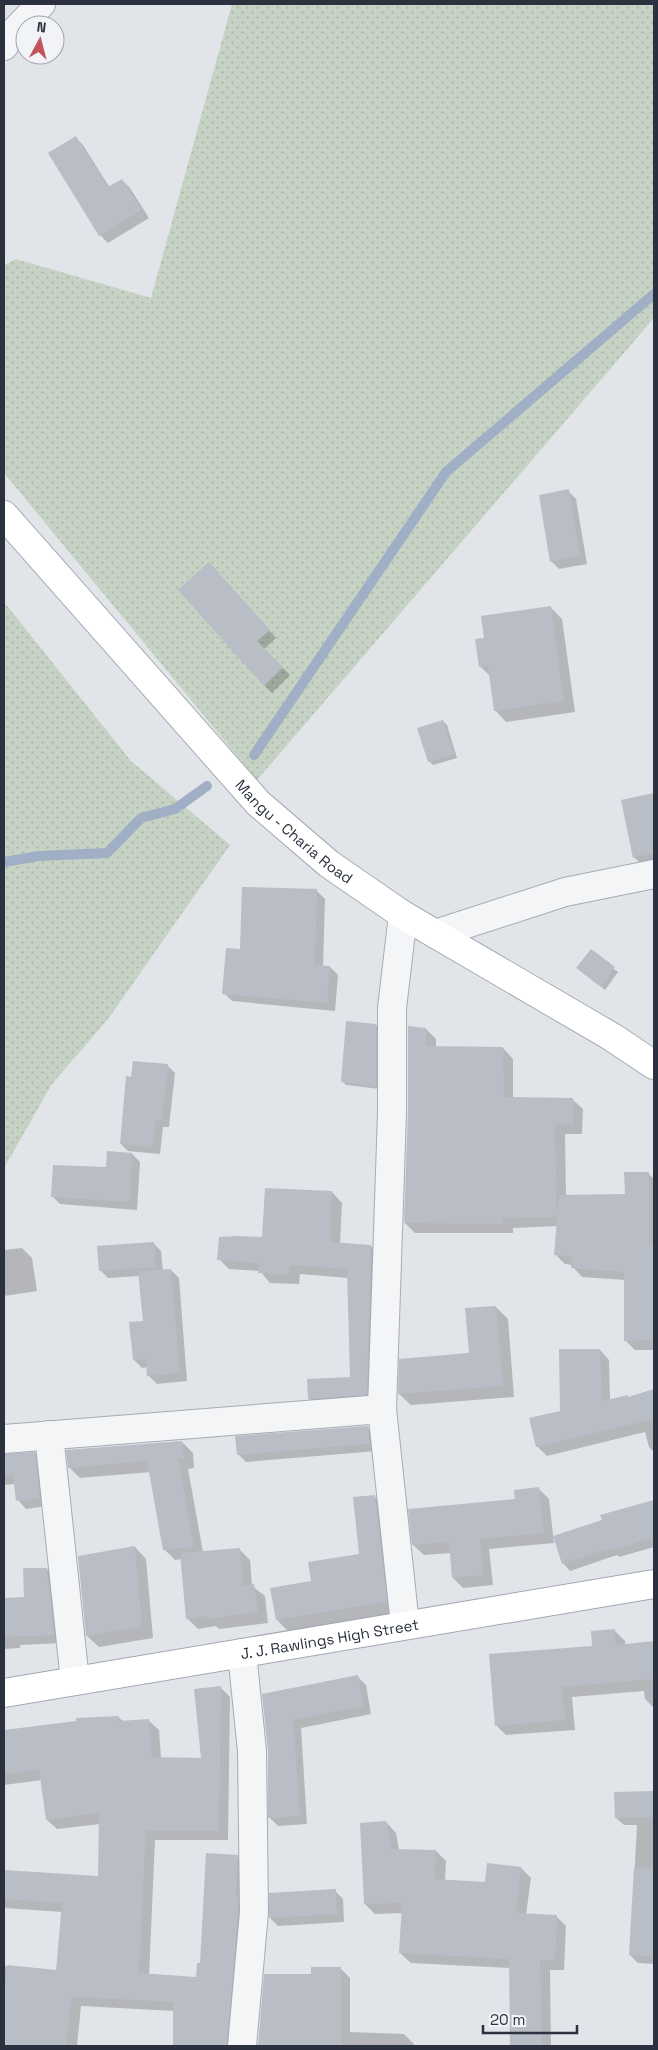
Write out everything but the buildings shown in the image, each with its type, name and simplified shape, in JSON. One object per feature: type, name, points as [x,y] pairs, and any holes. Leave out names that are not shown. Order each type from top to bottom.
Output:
[{"type":"street","points":[[4,46],[9,37],[41,4]]},
{"type":"street","name":"Mangu - Charia Road","points":[[4,515],[258,803],[329,864],[403,915],[612,1038],[654,1065]]},
{"type":"street","points":[[435,934],[565,892],[654,874]]},
{"type":"street","points":[[403,915],[392,1008],[392,1113],[382,1409],[405,1625]]},
{"type":"street","points":[[4,1439],[382,1409]]},
{"type":"street","points":[[49,1435],[75,1682]]},
{"type":"street","name":"J. J. Rawlings High Street","points":[[4,1693],[654,1584]]},
{"type":"street","points":[[242,1653],[252,1751],[254,1912],[242,2046]]},
{"type":"green space","points":[[232,4],[654,4],[654,318],[257,780],[4,473],[4,265],[16,259],[151,298]]},
{"type":"green space","points":[[4,602],[131,761],[230,845],[108,1019],[52,1084],[4,1168]]},
{"type":"waterway","points":[[254,755],[446,472],[654,294]]},
{"type":"waterway","points":[[4,862],[39,856],[107,853],[141,818],[175,809],[207,786]]}]
